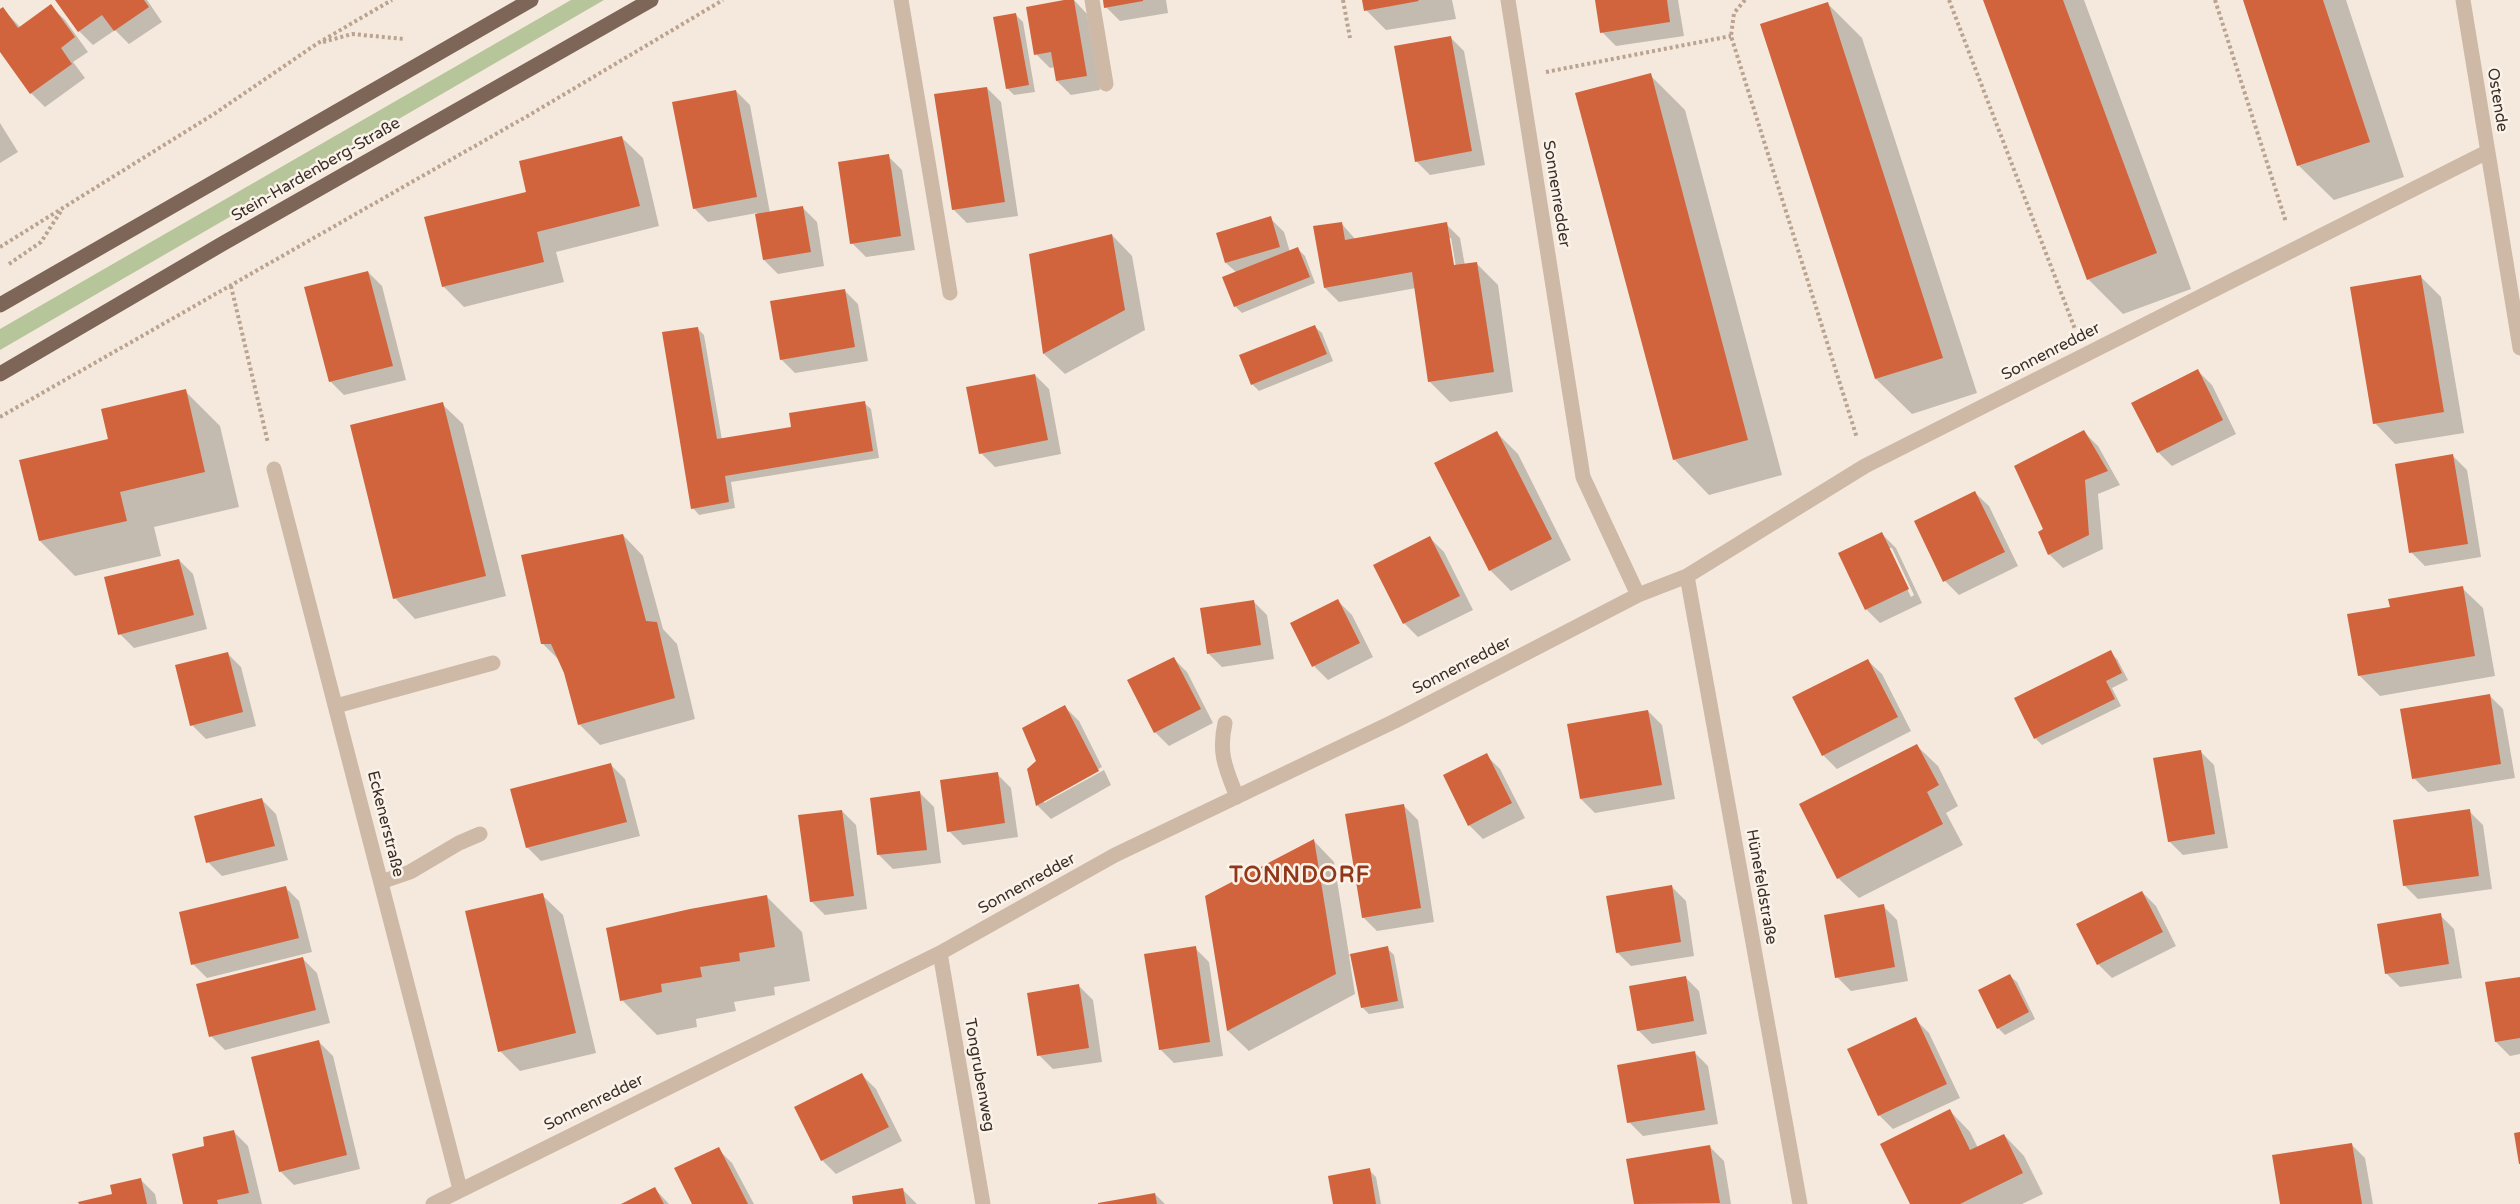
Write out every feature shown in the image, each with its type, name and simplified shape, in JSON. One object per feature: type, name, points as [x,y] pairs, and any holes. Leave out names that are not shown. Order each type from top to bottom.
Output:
[{"type":"main road","points":[[0,305],[531,0]]},
{"type":"main road","name":"Stein-Hardenberg-Straße","points":[[0,374],[222,244],[651,0]]},
{"type":"street","points":[[901,0],[950,293]]},
{"type":"street","points":[[1092,0],[1106,84]]},
{"type":"street","name":"Sonnenredder","points":[[1508,0],[1583,477],[1638,595]]},
{"type":"street","name":"Ostende","points":[[2463,0],[2520,348]]},
{"type":"street","name":"Sonnenredder","points":[[433,1204],[940,953],[1115,855],[1395,721],[1638,595],[1687,576],[1865,466],[2487,152]]},
{"type":"street","name":"Eckenerstraße","points":[[274,469],[460,1189]]},
{"type":"street","name":"Hünefeldstraße","points":[[1687,576],[1800,1204]]},
{"type":"street","points":[[336,706],[493,663]]},
{"type":"street","points":[[1225,723],[1220,744],[1225,766],[1237,797]]},
{"type":"street","points":[[381,882],[410,873],[459,843],[480,834]]},
{"type":"street","name":"Tongrubenweg","points":[[940,953],[983,1204]]},
{"type":"path","points":[[0,247],[214,114],[318,43],[392,0]]},
{"type":"path","points":[[0,417],[231,286],[723,0]]},
{"type":"path","points":[[1343,0],[1350,38]]},
{"type":"path","points":[[1745,0],[1734,13],[1731,36],[1865,466]]},
{"type":"path","points":[[1949,0],[2085,355]]},
{"type":"path","points":[[2215,0],[2294,250]]},
{"type":"path","points":[[318,43],[352,34],[407,39]]},
{"type":"path","points":[[1520,77],[1731,36]]},
{"type":"path","points":[[0,270],[41,242],[62,210]]},
{"type":"path","points":[[231,286],[274,469]]},
{"type":"green space","points":[[571,0],[604,0],[0,350],[0,329]]},
{"type":"building","points":[[55,0],[144,0],[149,7],[114,31],[102,15],[78,32]]},
{"type":"building","points":[[1074,0],[1087,76],[1056,81],[1051,52],[1034,55],[1026,7]]},
{"type":"building","points":[[1103,0],[1143,0],[1143,1],[1104,8]]},
{"type":"building","points":[[1362,0],[1418,0],[1419,1],[1364,11]]},
{"type":"building","points":[[1595,0],[1667,0],[1670,22],[1600,33]]},
{"type":"building","points":[[1983,0],[2063,0],[2157,253],[2087,280]]},
{"type":"building","points":[[2243,0],[2323,0],[2370,142],[2297,166]]},
{"type":"building","points":[[1828,2],[1943,358],[1875,379],[1760,24]]},
{"type":"building","points":[[51,4],[75,37],[61,48],[72,64],[30,94],[0,52],[0,9],[3,7],[18,28]]},
{"type":"building","points":[[1016,13],[1029,85],[1006,89],[993,17]]},
{"type":"building","points":[[1451,36],[1472,151],[1415,162],[1394,46]]},
{"type":"building","points":[[1651,73],[1748,440],[1673,460],[1575,93]]},
{"type":"building","points":[[987,87],[1005,202],[952,210],[934,94]]},
{"type":"building","points":[[736,90],[757,197],[693,209],[672,102]]},
{"type":"building","points":[[622,136],[640,206],[537,232],[544,262],[442,287],[424,217],[526,192],[519,161]]},
{"type":"building","points":[[889,154],[901,236],[850,244],[838,162]]},
{"type":"building","points":[[803,206],[811,252],[763,260],[755,214]]},
{"type":"building","points":[[1271,216],[1280,247],[1225,263],[1216,233]]},
{"type":"building","points":[[1342,222],[1345,240],[1447,222],[1454,265],[1477,262],[1494,372],[1428,382],[1412,272],[1324,288],[1313,226]]},
{"type":"building","points":[[1112,234],[1125,310],[1043,354],[1029,254]]},
{"type":"building","points":[[1298,247],[1310,277],[1234,307],[1222,277]]},
{"type":"building","points":[[368,271],[393,366],[329,382],[304,287]]},
{"type":"building","points":[[2421,275],[2444,412],[2373,424],[2350,287]]},
{"type":"building","points":[[845,289],[855,347],[780,360],[770,301]]},
{"type":"building","points":[[1315,325],[1327,354],[1251,385],[1239,355]]},
{"type":"building","points":[[698,327],[717,439],[791,427],[789,413],[865,401],[873,451],[725,476],[729,502],[691,509],[662,332]]},
{"type":"building","points":[[2198,369],[2223,420],[2157,453],[2131,403]]},
{"type":"building","points":[[1035,374],[1048,440],[979,454],[966,387]]},
{"type":"building","points":[[186,389],[205,472],[120,492],[127,521],[39,541],[19,460],[108,439],[101,409]]},
{"type":"building","points":[[443,402],[486,576],[393,599],[350,425]]},
{"type":"building","points":[[2084,430],[2108,471],[2085,480],[2089,535],[2048,555],[2038,532],[2043,529],[2014,466]]},
{"type":"building","points":[[1497,431],[1552,539],[1489,571],[1434,463]]},
{"type":"building","points":[[2453,454],[2468,544],[2409,553],[2395,464]]},
{"type":"building","points":[[1975,491],[2005,552],[1943,582],[1914,521]]},
{"type":"building","points":[[1882,532],[1909,589],[1865,610],[1838,553]]},
{"type":"building","points":[[623,534],[646,621],[657,622],[675,698],[578,725],[564,673],[551,644],[541,644],[521,555]]},
{"type":"building","points":[[1430,536],[1460,596],[1403,624],[1373,565]]},
{"type":"building","points":[[179,559],[194,615],[118,635],[104,577]]},
{"type":"building","points":[[2463,586],[2475,656],[2358,676],[2347,614],[2390,607],[2388,599]]},
{"type":"building","points":[[1338,599],[1360,643],[1312,667],[1290,623]]},
{"type":"building","points":[[1254,600],[1261,645],[1207,654],[1200,608]]},
{"type":"building","points":[[2111,650],[2122,673],[2106,681],[2115,699],[2034,739],[2014,698]]},
{"type":"building","points":[[228,652],[243,712],[190,726],[175,665]]},
{"type":"building","points":[[1174,657],[1201,709],[1154,733],[1127,680]]},
{"type":"building","points":[[1868,659],[1898,717],[1822,756],[1792,697]]},
{"type":"building","points":[[2490,694],[2501,764],[2412,779],[2400,709]]},
{"type":"building","points":[[1065,705],[1099,771],[1036,806],[1027,769],[1036,761],[1022,728]]},
{"type":"building","points":[[1648,710],[1662,785],[1580,799],[1567,724]]},
{"type":"building","points":[[1917,744],[1939,785],[1927,792],[1943,824],[1837,879],[1799,804]]},
{"type":"building","points":[[2201,750],[2215,834],[2168,842],[2153,758]]},
{"type":"building","points":[[1487,753],[1512,803],[1468,826],[1443,775]]},
{"type":"building","points":[[611,763],[627,822],[526,848],[510,789]]},
{"type":"building","points":[[998,772],[1005,823],[947,832],[940,780]]},
{"type":"building","points":[[920,791],[927,850],[877,855],[870,798]]},
{"type":"building","points":[[262,798],[275,846],[206,863],[194,816]]},
{"type":"building","points":[[1404,804],[1421,908],[1362,918],[1345,814]]},
{"type":"building","points":[[2470,809],[2479,876],[2403,886],[2393,820]]},
{"type":"building","points":[[842,810],[854,896],[810,902],[798,815]]},
{"type":"building","points":[[1314,839],[1336,974],[1227,1031],[1205,896]]},
{"type":"building","points":[[1672,885],[1681,942],[1616,953],[1606,896]]},
{"type":"building","points":[[286,886],[299,938],[191,965],[179,912]]},
{"type":"building","points":[[2142,891],[2163,932],[2097,965],[2076,924]]},
{"type":"building","points":[[543,893],[576,1033],[498,1052],[465,911]]},
{"type":"building","points":[[767,895],[775,947],[739,953],[740,961],[700,967],[702,977],[661,984],[662,992],[620,1001],[606,928]]},
{"type":"building","points":[[1884,904],[1895,967],[1835,978],[1824,915]]},
{"type":"building","points":[[2441,913],[2449,964],[2385,974],[2377,924]]},
{"type":"building","points":[[1196,946],[1210,1042],[1159,1050],[1144,954]]},
{"type":"building","points":[[1388,946],[1398,1001],[1361,1008],[1350,954]]},
{"type":"building","points":[[303,957],[316,1010],[209,1037],[196,984]]},
{"type":"building","points":[[2010,974],[2029,1012],[1997,1029],[1978,990]]},
{"type":"building","points":[[1686,976],[1694,1021],[1637,1031],[1629,986]]},
{"type":"building","points":[[2520,977],[2520,1038],[2495,1042],[2485,982]]},
{"type":"building","points":[[1079,984],[1089,1048],[1037,1056],[1027,993]]},
{"type":"building","points":[[1916,1017],[1947,1084],[1878,1116],[1847,1049]]},
{"type":"building","points":[[319,1040],[347,1155],[279,1172],[251,1057]]},
{"type":"building","points":[[1695,1051],[1705,1110],[1627,1123],[1617,1065]]},
{"type":"building","points":[[862,1073],[889,1127],[821,1161],[794,1107]]},
{"type":"building","points":[[1950,1109],[1970,1150],[2004,1134],[2023,1173],[1960,1204],[1910,1204],[1880,1144]]},
{"type":"building","points":[[234,1130],[249,1193],[217,1200],[218,1204],[183,1204],[172,1154],[204,1146],[203,1137]]},
{"type":"building","points":[[2520,1132],[2520,1164],[2519,1164],[2514,1133]]},
{"type":"building","points":[[2352,1143],[2362,1204],[2280,1204],[2272,1155]]},
{"type":"building","points":[[1710,1145],[1720,1203],[1634,1204],[1626,1159]]},
{"type":"building","points":[[719,1147],[748,1204],[692,1204],[674,1168]]},
{"type":"building","points":[[1370,1168],[1376,1204],[1333,1204],[1328,1176]]},
{"type":"building","points":[[141,1178],[147,1204],[79,1204],[78,1202],[112,1194],[110,1185]]},
{"type":"building","points":[[655,1187],[664,1204],[621,1204]]},
{"type":"building","points":[[903,1188],[906,1204],[853,1204],[852,1196]]},
{"type":"building","points":[[1155,1193],[1157,1204],[1098,1204],[1098,1203]]},
{"type":"district","name":"TONNDORF","points":[[1300,876]]}]
